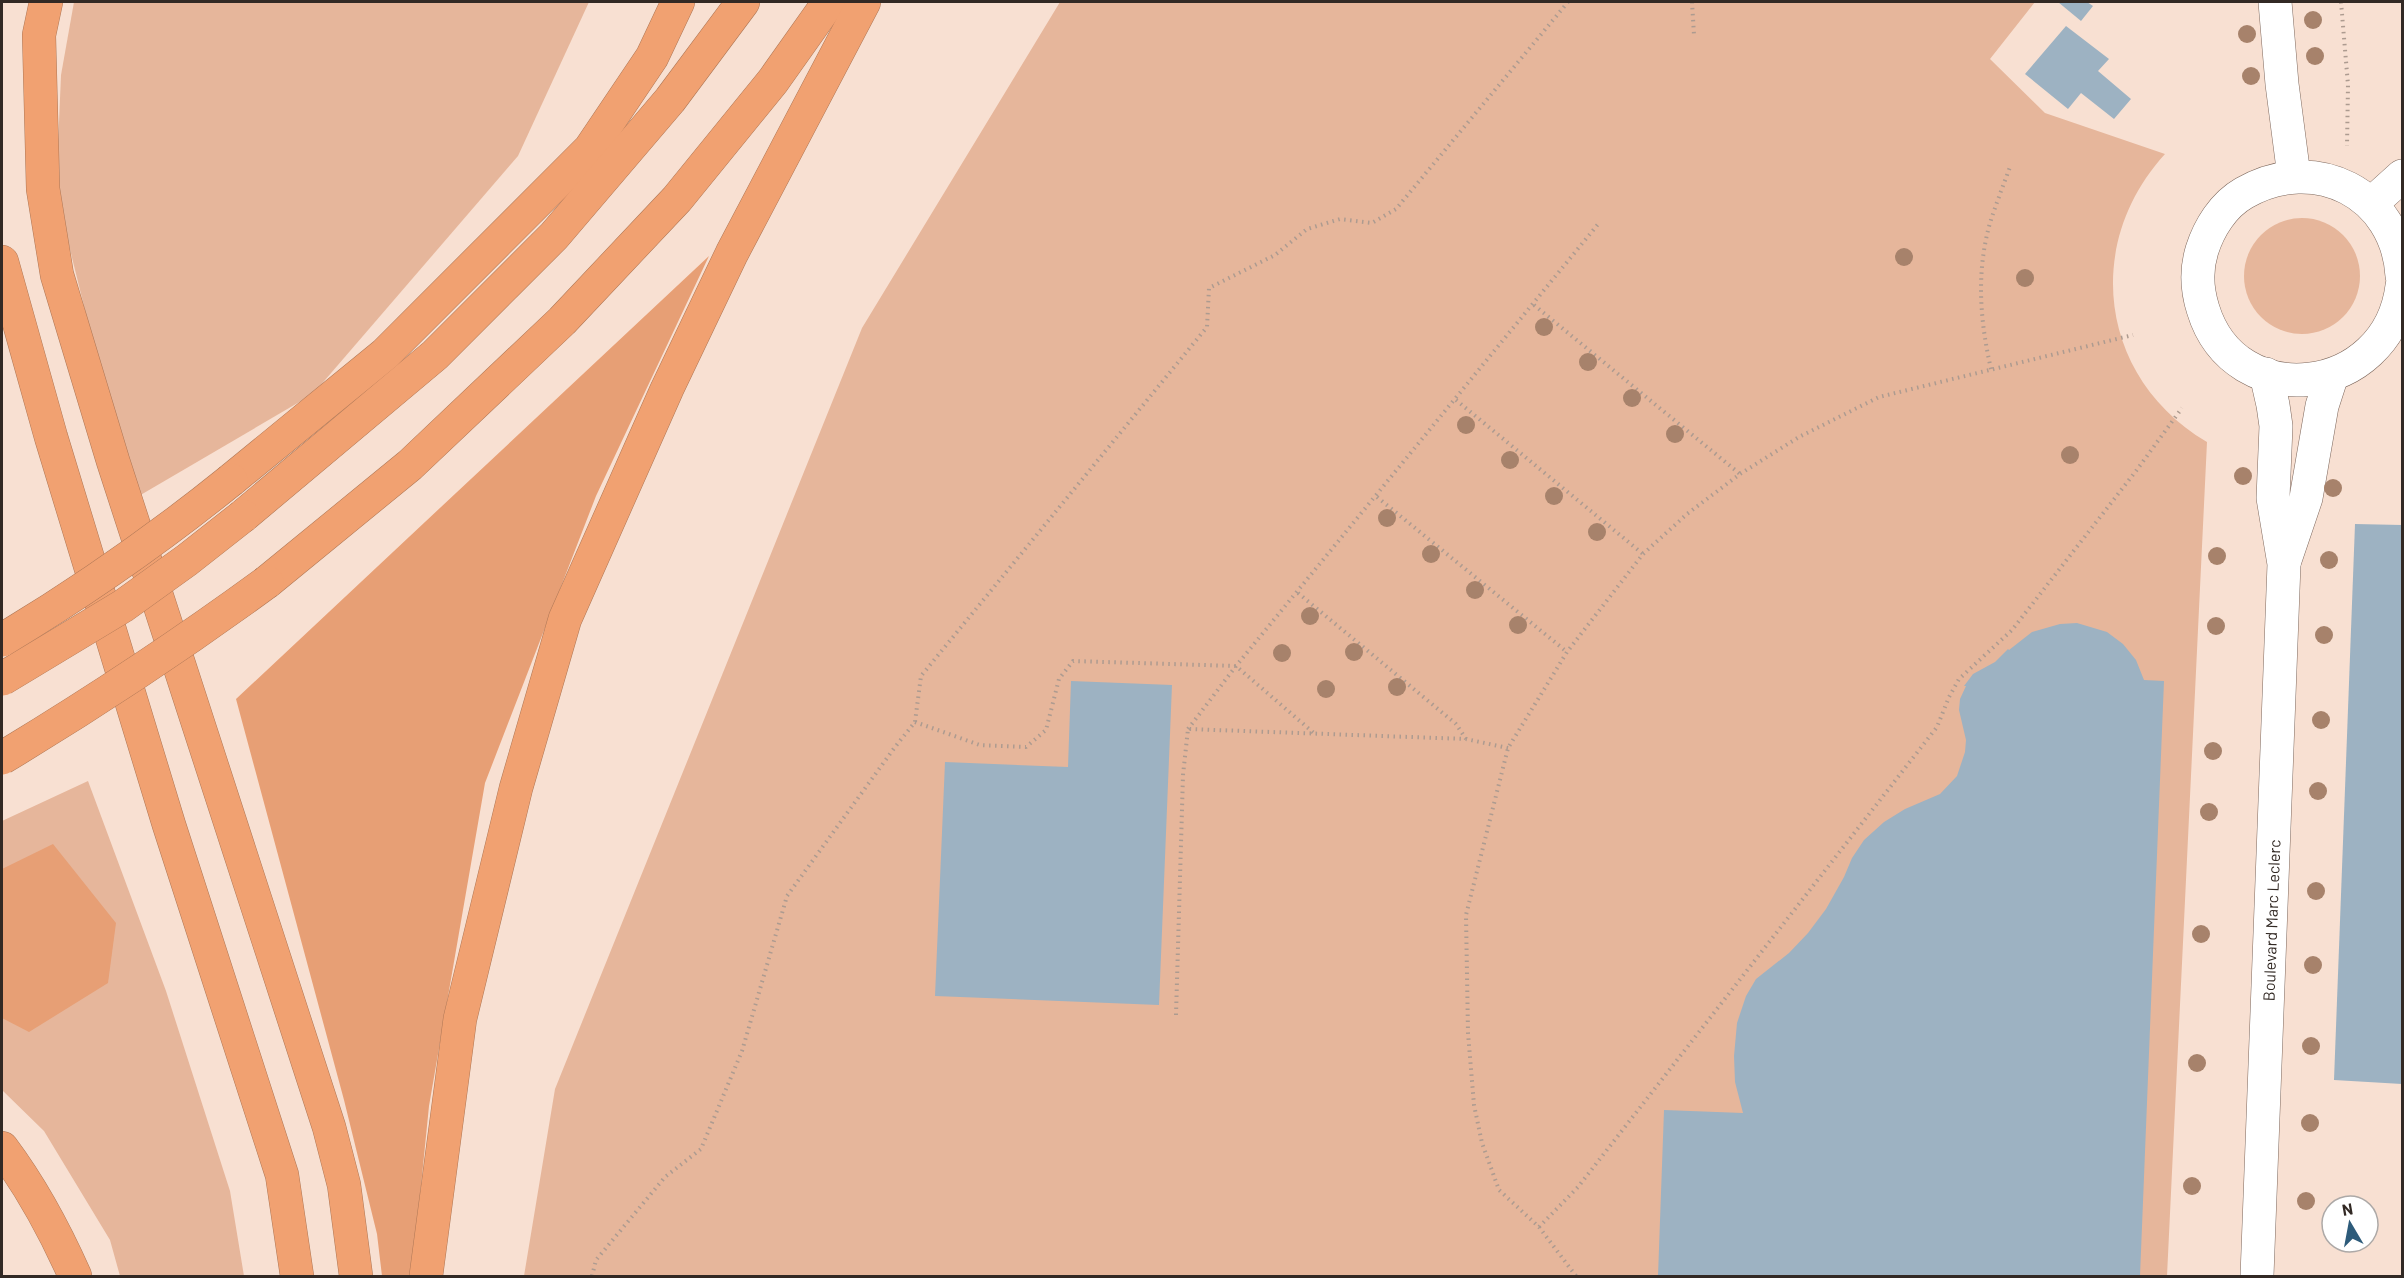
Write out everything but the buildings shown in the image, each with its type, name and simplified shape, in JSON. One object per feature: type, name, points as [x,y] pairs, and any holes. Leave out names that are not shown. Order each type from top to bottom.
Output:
[{"type":"highway","points":[[46,2],[39,35],[42,178],[57,275],[116,472],[329,1127],[344,1185],[356,1276]]},
{"type":"highway","points":[[2,640],[111,571],[169,530],[385,354],[590,149],[651,57],[678,2]]},
{"type":"highway","points":[[2,679],[123,606],[187,560],[435,355],[554,237],[670,100],[743,2]]},
{"type":"highway","points":[[2,758],[199,632],[267,582],[410,465],[562,321],[677,198],[774,81],[829,2]]},
{"type":"highway","points":[[426,1276],[460,1019],[516,788],[566,619],[667,389],[717,284],[864,2]]},
{"type":"highway","points":[[2,262],[51,437],[162,802],[282,1175],[297,1276]]},
{"type":"highway","points":[[2,1148],[23,1177],[58,1238],[75,1276]]},
{"type":"street","points":[[2275,2],[2282,84],[2294,176]]},
{"type":"street","points":[[2403,276],[2399,252],[2391,231],[2358,195],[2320,178],[2294,176],[2259,184],[2229,204],[2208,233],[2199,265],[2199,297],[2210,327],[2230,352],[2246,365],[2266,374],[2299,380],[2332,375],[2393,344],[2394,318],[2403,286]]},
{"type":"street","points":[[2358,195],[2403,176]]},
{"type":"street","name":"Boulevard Marc Leclerc","points":[[2257,1276],[2284,564],[2273,498],[2276,426],[2266,374]]},
{"type":"street","name":"Boulevard Marc Leclerc","points":[[2284,564],[2306,498],[2322,406],[2332,375]]},
{"type":"path","points":[[592,1276],[596,1260],[665,1177],[701,1149],[742,1051],[787,896],[915,722],[921,676],[1207,327],[1209,288],[1275,255],[1307,228],[1340,219],[1372,224],[1396,209],[1568,2]]},
{"type":"path","points":[[1692,2],[1694,35]]},
{"type":"path","points":[[2341,2],[2358,195]]},
{"type":"path","points":[[1991,369],[1983,333],[1980,296],[1983,260],[1990,225],[2010,167]]},
{"type":"path","points":[[1176,1015],[1183,775],[1188,729],[1236,666],[1299,593],[1599,223]]},
{"type":"path","points":[[1534,305],[1740,474]]},
{"type":"path","points":[[1576,1276],[1539,1227],[1499,1190],[1482,1143],[1476,1114],[1468,1033],[1466,915],[1508,748],[1567,652],[1643,554],[1687,514],[1740,474],[1799,437],[1879,397],[2133,335]]},
{"type":"path","points":[[1456,400],[1643,554]]},
{"type":"path","points":[[1539,1227],[1578,1187],[1937,727],[1959,679],[2012,630],[2182,408]]},
{"type":"path","points":[[1377,497],[1567,652]]},
{"type":"path","points":[[1299,593],[1456,724],[1466,740]]},
{"type":"path","points":[[915,722],[980,745],[1026,747],[1046,730],[1059,679],[1073,661],[1236,666],[1316,735]]},
{"type":"path","points":[[1188,729],[1466,740],[1508,748]]},
{"type":"shaded area","points":[[74,2],[589,2],[518,156],[313,394],[132,500],[56,193],[61,75]]},
{"type":"shaded area","points":[[1060,2],[2035,2],[1990,59],[2045,113],[2165,154],[2139,190],[2122,229],[2114,269],[2115,308],[2125,347],[2144,383],[2171,415],[2207,442],[2167,1276],[524,1276],[555,1089],[862,328]]},
{"type":"shaded area","points":[[2302,218],[2324,222],[2343,235],[2356,254],[2360,276],[2356,298],[2343,317],[2324,330],[2302,334],[2280,330],[2261,317],[2248,298],[2244,276],[2248,254],[2261,235],[2280,222]]},
{"type":"shaded area","points":[[709,256],[596,496],[485,783],[429,1106],[412,1276],[382,1276],[377,1234],[344,1100],[236,699]]},
{"type":"shaded area","points":[[88,781],[166,991],[230,1191],[244,1276],[120,1276],[110,1240],[44,1131],[2,1090],[2,821]]},
{"type":"shaded area","points":[[53,844],[116,923],[108,983],[29,1032],[2,1018],[2,869]]}]
